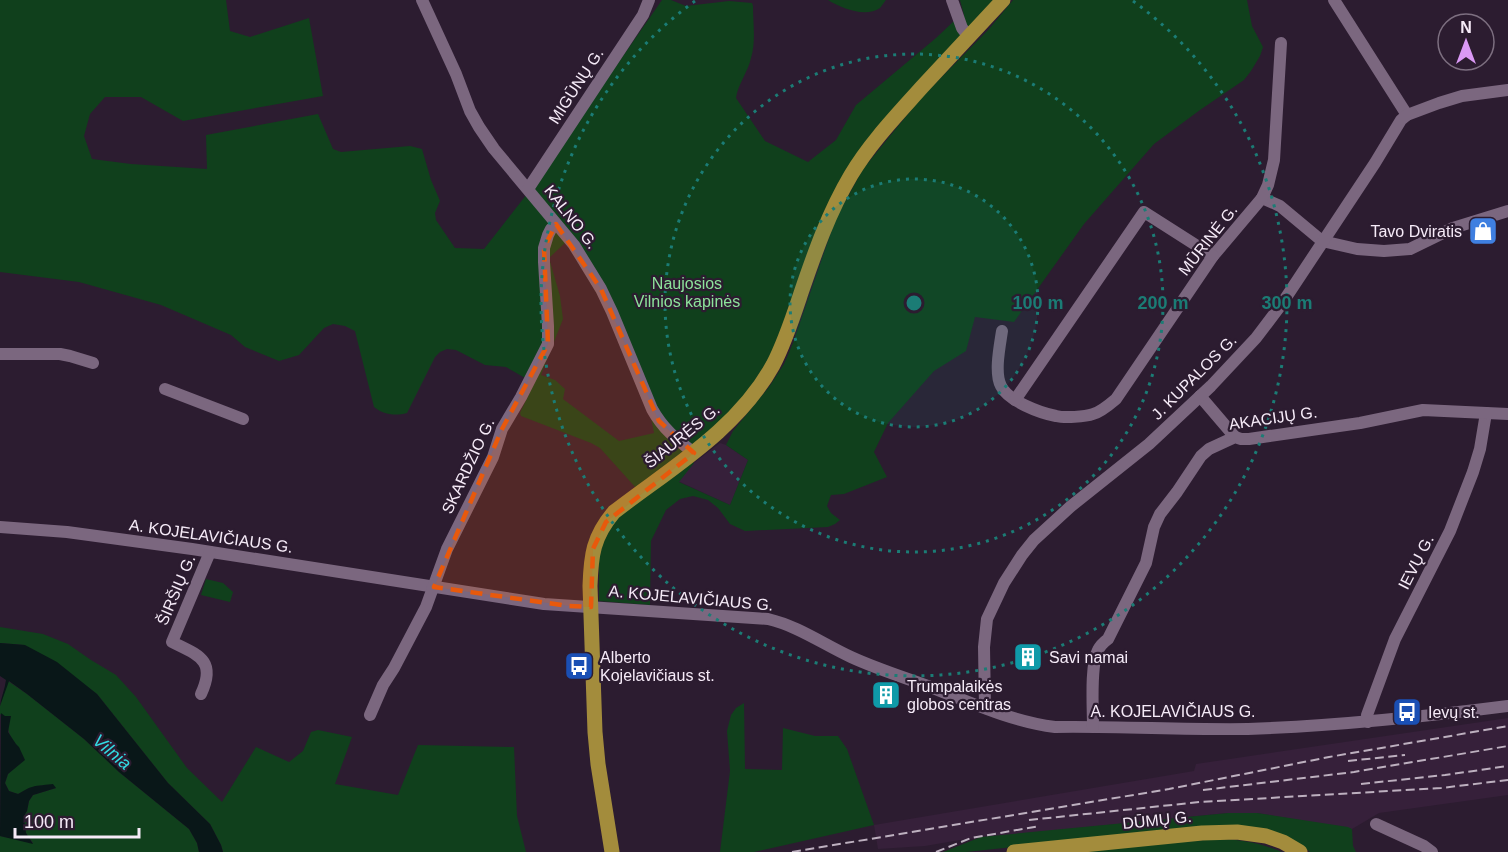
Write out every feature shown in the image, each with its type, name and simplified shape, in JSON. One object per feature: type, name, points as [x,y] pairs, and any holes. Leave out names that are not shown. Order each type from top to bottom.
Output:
[{"type":"main road","name":"ŠIAURĖS G.","points":[[612,852],[595,732],[591,564],[596,539],[606,522],[620,508],[694,453],[732,420],[763,382],[786,335],[833,208],[850,176],[893,118],[1003,0]]},
{"type":"main road","name":"DŪMŲ G.","points":[[1014,852],[1202,833],[1237,832],[1266,836],[1283,842],[1300,852]]},
{"type":"street","name":"KALNO G.","points":[[422,0],[479,127],[494,150],[574,245],[612,312],[652,409],[668,432],[694,453]]},
{"type":"street","name":"MIGŪNŲ G.","points":[[528,189],[643,15],[649,0]]},
{"type":"street","points":[[952,0],[962,28],[969,37]]},
{"type":"street","points":[[1334,0],[1407,115],[1462,96],[1508,90]]},
{"type":"street","name":"MŪRINĖ G.","points":[[1015,400],[1058,417],[1092,415],[1103,410],[1121,393],[1213,256],[1262,198],[1268,185],[1274,160],[1281,44]]},
{"type":"street","name":"J. KUPALOS G.","points":[[985,707],[984,647],[987,619],[1004,583],[1022,555],[1034,540],[1070,507],[1149,444],[1256,338],[1375,163],[1401,120],[1407,115]]},
{"type":"street","points":[[1262,198],[1280,206],[1322,242],[1357,249],[1384,251],[1410,249],[1453,228],[1508,211]]},
{"type":"street","points":[[1002,331],[998,362],[999,382],[1007,395],[1015,400],[1144,212],[1213,256]]},
{"type":"street","name":"SKARDŽIO G.","points":[[370,714],[426,607],[447,549],[493,457],[502,429],[548,344],[549,326],[544,255],[548,235],[556,224]]},
{"type":"street","points":[[0,354],[60,354],[93,363]]},
{"type":"street","points":[[165,389],[243,419]]},
{"type":"street","points":[[1200,396],[1235,437]]},
{"type":"street","name":"AKACIJŲ G.","points":[[1093,727],[1095,657],[1108,639],[1146,563],[1154,527],[1160,514],[1201,456],[1209,449],[1235,437],[1241,440],[1249,439],[1360,423],[1423,410],[1508,414]]},
{"type":"street","name":"IEVŲ G.","points":[[1368,722],[1367,715],[1395,639],[1450,531],[1473,472],[1480,449],[1486,413]]},
{"type":"street","name":"A. KOJELAVIČIAUS G.","points":[[0,526],[67,532],[210,552],[543,604],[768,619],[780,622],[858,661],[985,707],[1055,727],[1246,729],[1368,722],[1508,706]]},
{"type":"street","name":"ŠIRŠIŲ G.","points":[[201,694],[207,679],[204,663],[198,655],[172,642],[210,552]]},
{"type":"street","points":[[1376,824],[1432,852]]},
{"type":"highlighted area","points":[[556,224],[601,289],[659,421],[694,453],[606,522],[593,549],[591,607],[434,587],[502,429],[548,344],[544,248]]},
{"type":"shaded area","points":[[720,443],[748,460],[730,505],[678,481],[694,463]]},
{"type":"shaded area","points":[[1508,718],[1508,795],[1379,813],[1352,829],[1257,813],[1228,813],[960,840],[925,846],[878,849],[874,825],[1194,771],[1196,764]]},
{"type":"green space","name":"Naujosios Vilnios kapinės","points":[[0,0],[226,0],[230,31],[250,37],[309,18],[323,96],[183,121],[141,97],[105,97],[90,114],[84,136],[92,159],[207,169],[206,135],[318,114],[333,149],[341,152],[410,146],[422,149],[440,201],[435,213],[436,220],[455,248],[484,249],[527,194],[662,0],[671,0],[686,6],[729,1],[752,3],[753,52],[736,98],[765,141],[808,162],[836,140],[856,105],[964,15],[960,0],[994,0],[868,141],[776,347],[746,395],[711,433],[636,488],[600,448],[521,416],[520,413],[534,383],[506,367],[485,365],[456,350],[447,349],[435,357],[407,413],[390,414],[374,407],[355,331],[345,326],[333,324],[324,328],[299,355],[279,361],[245,347],[231,335],[161,305],[79,282],[0,272]],"holes":[[[566,242],[608,312],[650,413],[654,433],[619,441],[563,399],[565,389],[555,380],[541,375],[563,319],[560,296],[549,258]]]},
{"type":"green space","points":[[828,0],[886,0],[880,8],[874,11],[860,12],[846,9]]},
{"type":"green space","points":[[1013,0],[1247,0],[1252,26],[1263,47],[1260,56],[1244,80],[1154,144],[1084,224],[1014,322],[975,317],[966,351],[934,371],[888,423],[874,452],[887,477],[844,494],[831,495],[827,506],[831,513],[840,520],[828,527],[745,531],[730,524],[718,508],[708,500],[693,496],[680,499],[666,510],[651,541],[650,605],[599,601],[599,560],[602,545],[615,520],[692,462],[694,463],[679,482],[730,505],[748,460],[726,445],[733,431],[769,387],[784,364],[836,218],[863,169],[921,98],[989,29]]},
{"type":"green space","points":[[206,579],[223,583],[233,592],[230,602],[201,595]]},
{"type":"green space","points":[[0,627],[43,634],[68,644],[116,675],[136,697],[187,768],[222,802],[256,747],[289,762],[303,751],[311,732],[318,730],[352,737],[335,784],[398,795],[418,745],[514,747],[517,816],[526,852],[223,852],[210,824],[168,783],[97,694],[24,645],[0,643]]},
{"type":"green space","points":[[8,681],[84,739],[119,772],[189,829],[199,852],[0,852],[0,836],[33,843],[26,833],[24,820],[29,801],[33,795],[56,788],[41,786],[18,794],[9,791],[5,783],[8,774],[20,763],[6,720],[0,714],[0,706]]},
{"type":"green space","points":[[744,703],[745,769],[782,770],[783,728],[815,736],[838,736],[847,749],[874,825],[754,852],[720,852],[730,771],[727,731],[731,715]]},
{"type":"green space","points":[[1228,813],[1257,813],[1348,827],[1352,829],[1353,846],[1356,852],[1310,852],[1271,832],[1078,840],[966,852],[943,852],[981,837]]},
{"type":"green space","points":[[1216,839],[1250,842],[1282,852],[1069,852]]},
{"type":"water","name":"Vilnia","points":[[0,643],[25,645],[57,662],[97,694],[168,783],[210,824],[223,852],[199,852],[189,829],[119,772],[84,739],[9,681],[0,706],[6,680],[0,676]]},
{"type":"water","points":[[1,713],[11,716],[8,732],[25,760],[8,774],[5,783],[9,791],[18,794],[37,786],[53,784],[56,788],[33,795],[29,801],[24,820],[26,833],[33,844],[0,836]]},
{"type":"railway","points":[[792,852],[1169,789],[1329,757],[1508,726]]},
{"type":"railway","points":[[1203,790],[1354,772],[1508,746]]},
{"type":"railway","points":[[1348,761],[1405,755]]},
{"type":"railway","points":[[1361,784],[1508,766]]},
{"type":"railway","points":[[1029,820],[1200,802],[1441,788],[1508,780]]},
{"type":"railway","points":[[936,852],[971,838],[1040,826]]},
{"type":"place","name":"Tavo Dviratis","points":[[1483,231]]},
{"type":"place","name":"Savi namai","points":[[1028,657]]},
{"type":"place","name":"Alberto Kojelavičiaus st.","points":[[579,666]]},
{"type":"place","name":"Trumpalaikės globos centras","points":[[886,695]]},
{"type":"place","name":"Ievų st.","points":[[1407,712]]}]
